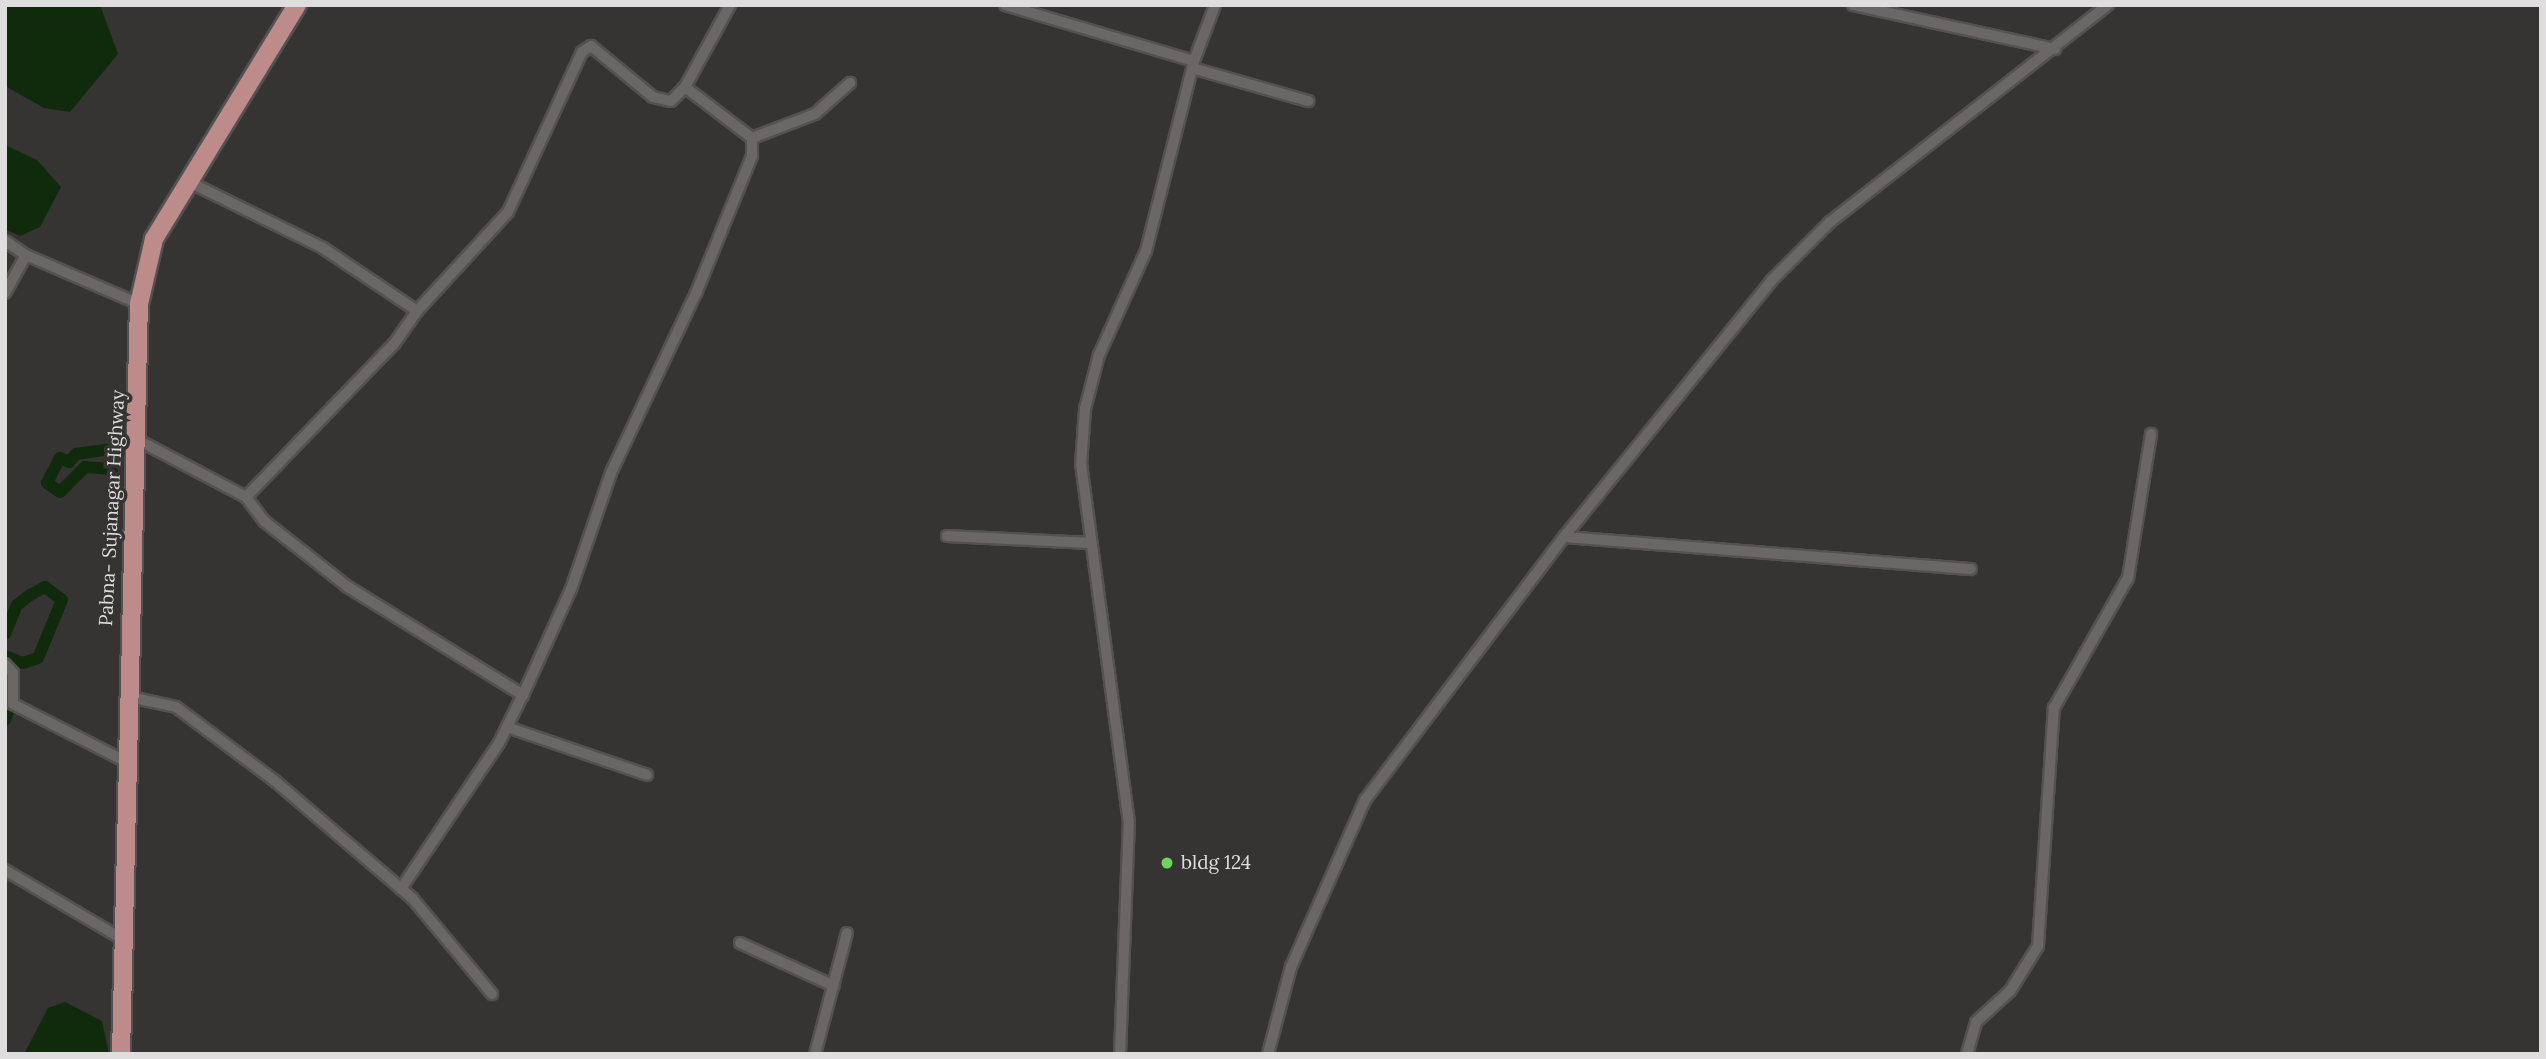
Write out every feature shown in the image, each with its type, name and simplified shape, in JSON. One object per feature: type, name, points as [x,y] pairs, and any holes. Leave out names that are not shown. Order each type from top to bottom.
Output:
[{"type":"main road","name":"Pabna- Sujanagar Highway","points":[[121,1054],[126,696],[139,304],[154,239],[297,5]]},
{"type":"street","points":[[246,497],[394,344],[417,310],[508,212],[582,52],[596,45],[664,103],[685,87],[730,5]]},
{"type":"street","points":[[1005,5],[1308,101]]},
{"type":"street","points":[[1120,1054],[1129,823],[1081,465],[1084,409],[1099,355],[1146,251],[1193,64],[1215,5]]},
{"type":"street","points":[[1853,5],[2055,49]]},
{"type":"street","points":[[1268,1054],[1291,967],[1365,800],[1564,537],[1771,281],[1811,242],[2108,5]]},
{"type":"street","points":[[752,138],[816,114],[850,83]]},
{"type":"street","points":[[685,87],[752,138]]},
{"type":"street","points":[[401,889],[507,727],[523,695],[571,589],[611,474],[696,293],[752,156],[752,138]]},
{"type":"street","points":[[187,181],[323,248],[417,310]]},
{"type":"street","points":[[5,242],[26,255],[139,304]]},
{"type":"street","points":[[5,293],[26,255]]},
{"type":"street","points":[[1967,1054],[1976,1022],[2010,991],[2038,946],[2054,708],[2128,578],[2151,434]]},
{"type":"street","points":[[136,439],[246,497],[264,521],[348,587],[523,695]]},
{"type":"street","points":[[947,536],[1091,543]]},
{"type":"street","points":[[1564,537],[1971,569]]},
{"type":"street","points":[[5,664],[13,673],[13,704],[125,761]]},
{"type":"street","points":[[126,696],[176,707],[275,781],[401,889],[492,993]]},
{"type":"street","points":[[507,727],[647,775]]},
{"type":"street","points":[[5,870],[122,939]]},
{"type":"street","points":[[815,1054],[847,933]]},
{"type":"street","points":[[740,943],[834,986]]},
{"type":"shaded area","points":[[5,5],[100,5],[118,54],[70,112],[44,108],[5,86]]},
{"type":"shaded area","points":[[5,145],[37,160],[61,187],[40,227],[20,236],[5,229]]},
{"type":"shaded area","points":[[65,1002],[102,1021],[109,1054],[24,1054],[48,1008]]},
{"type":"waterway","points":[[106,450],[116,459],[112,469],[85,467],[60,492],[47,483],[60,458],[69,462],[76,454],[106,450]]},
{"type":"waterway","points":[[5,634],[17,605],[30,595],[45,587],[62,600],[38,658],[23,663],[5,656]]},
{"type":"waterway","points":[[5,701],[10,706],[5,720]]},
{"type":"place","name":"bldg 124","points":[[1167,863]]}]
